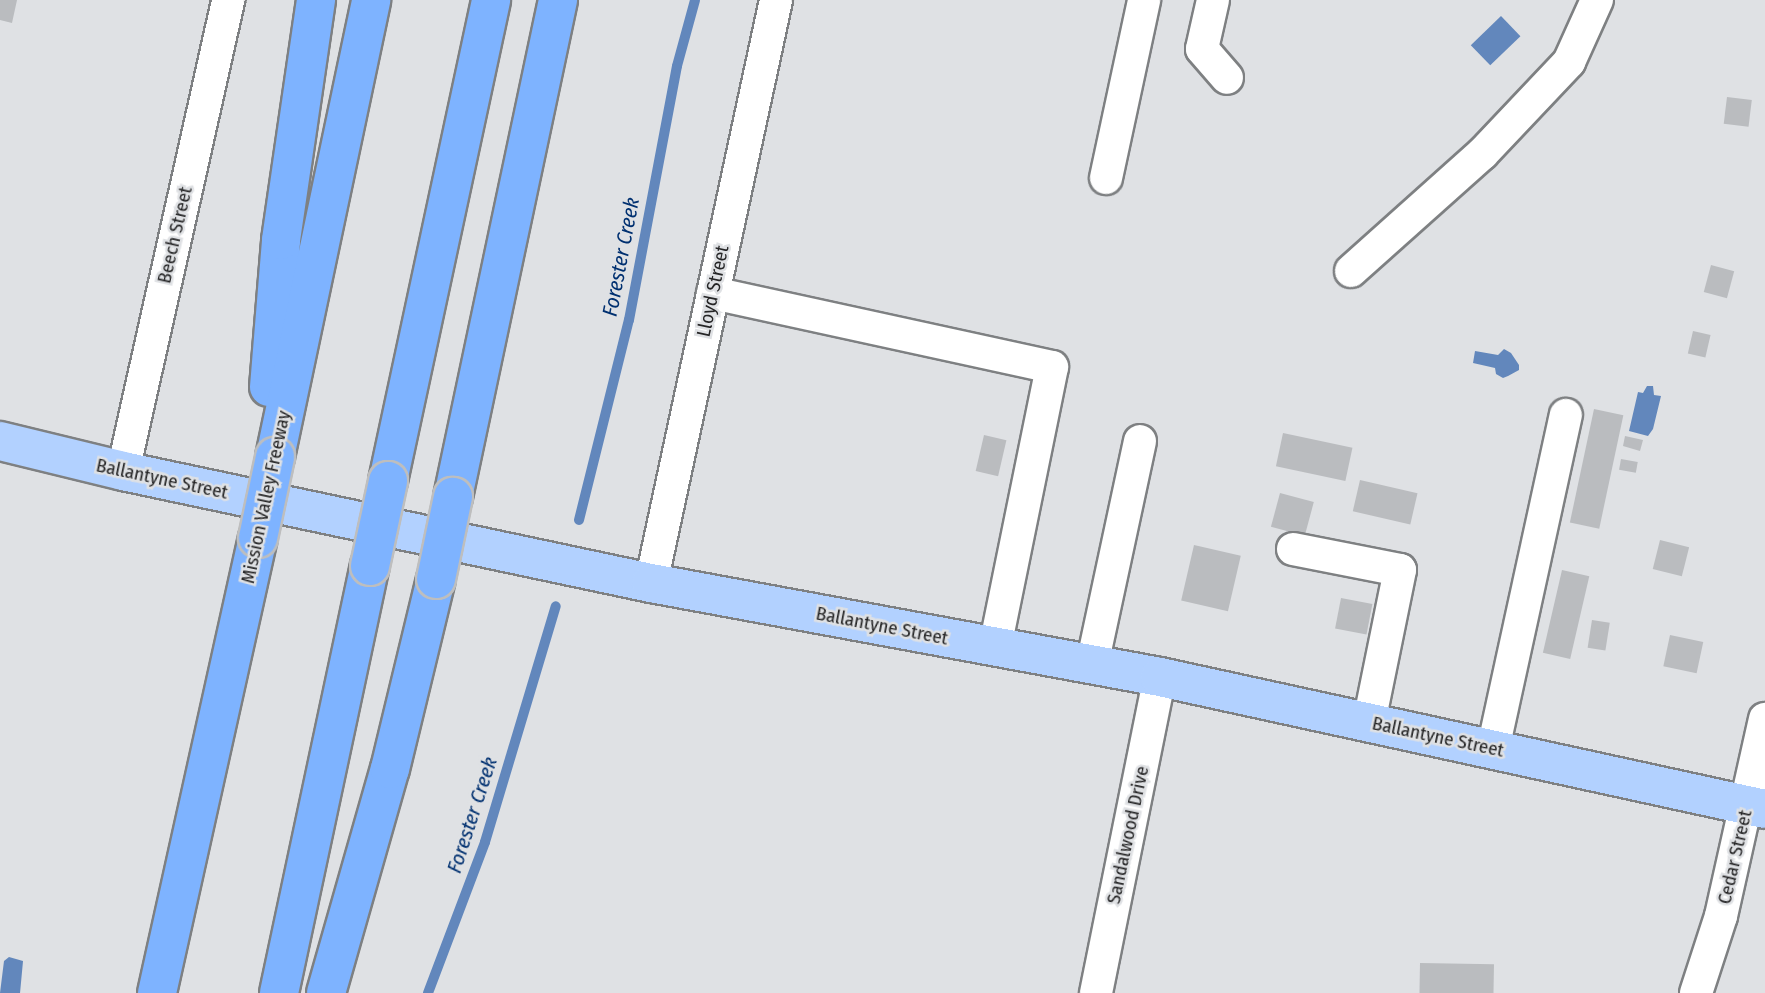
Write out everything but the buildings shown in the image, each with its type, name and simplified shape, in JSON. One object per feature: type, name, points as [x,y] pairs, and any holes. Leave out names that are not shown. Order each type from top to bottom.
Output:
[{"type":"highway","points":[[270,456],[281,240],[316,0]]},
{"type":"highway","name":"Mission Valley Freeway","points":[[157,993],[258,538],[270,456],[371,0]]},
{"type":"highway","points":[[279,993],[491,0]]},
{"type":"highway","points":[[326,993],[390,769],[436,579],[558,0]]},
{"type":"main road","name":"Ballantyne Street","points":[[0,440],[123,471],[651,583],[1160,677],[1756,807]]},
{"type":"street","name":"Beech Street","points":[[123,471],[228,0]]},
{"type":"street","name":"Lloyd Street","points":[[651,583],[776,0]]},
{"type":"street","points":[[1106,178],[1144,0]]},
{"type":"street","points":[[1213,0],[1202,50],[1227,78]]},
{"type":"street","points":[[1351,271],[1482,153],[1569,62],[1597,0]]},
{"type":"street","points":[[713,293],[1052,367],[995,647]]},
{"type":"street","points":[[1493,749],[1566,415]]},
{"type":"street","points":[[1092,665],[1140,442]]},
{"type":"street","points":[[1293,549],[1400,570],[1369,722]]},
{"type":"street","name":"Sandalwood Drive","points":[[1096,993],[1160,677]]},
{"type":"street","name":"Cedar Street","points":[[1696,993],[1756,807],[1765,719]]},
{"type":"water","points":[[1501,16],[1520,36],[1490,65],[1471,45]]},
{"type":"water","points":[[1504,349],[1511,353],[1519,365],[1519,370],[1508,376],[1503,378],[1496,374],[1495,368],[1473,363],[1475,351],[1498,355]]},
{"type":"water","points":[[1647,386],[1653,386],[1654,395],[1661,396],[1653,429],[1648,436],[1629,431],[1638,392],[1643,393]]},
{"type":"water","points":[[9,957],[23,961],[20,993],[0,993],[4,961]]},
{"type":"waterway","name":"Forester Creek","points":[[579,520],[629,320],[677,66],[695,0]]},
{"type":"waterway","name":"Forester Creek","points":[[428,993],[485,842],[556,606]]}]
